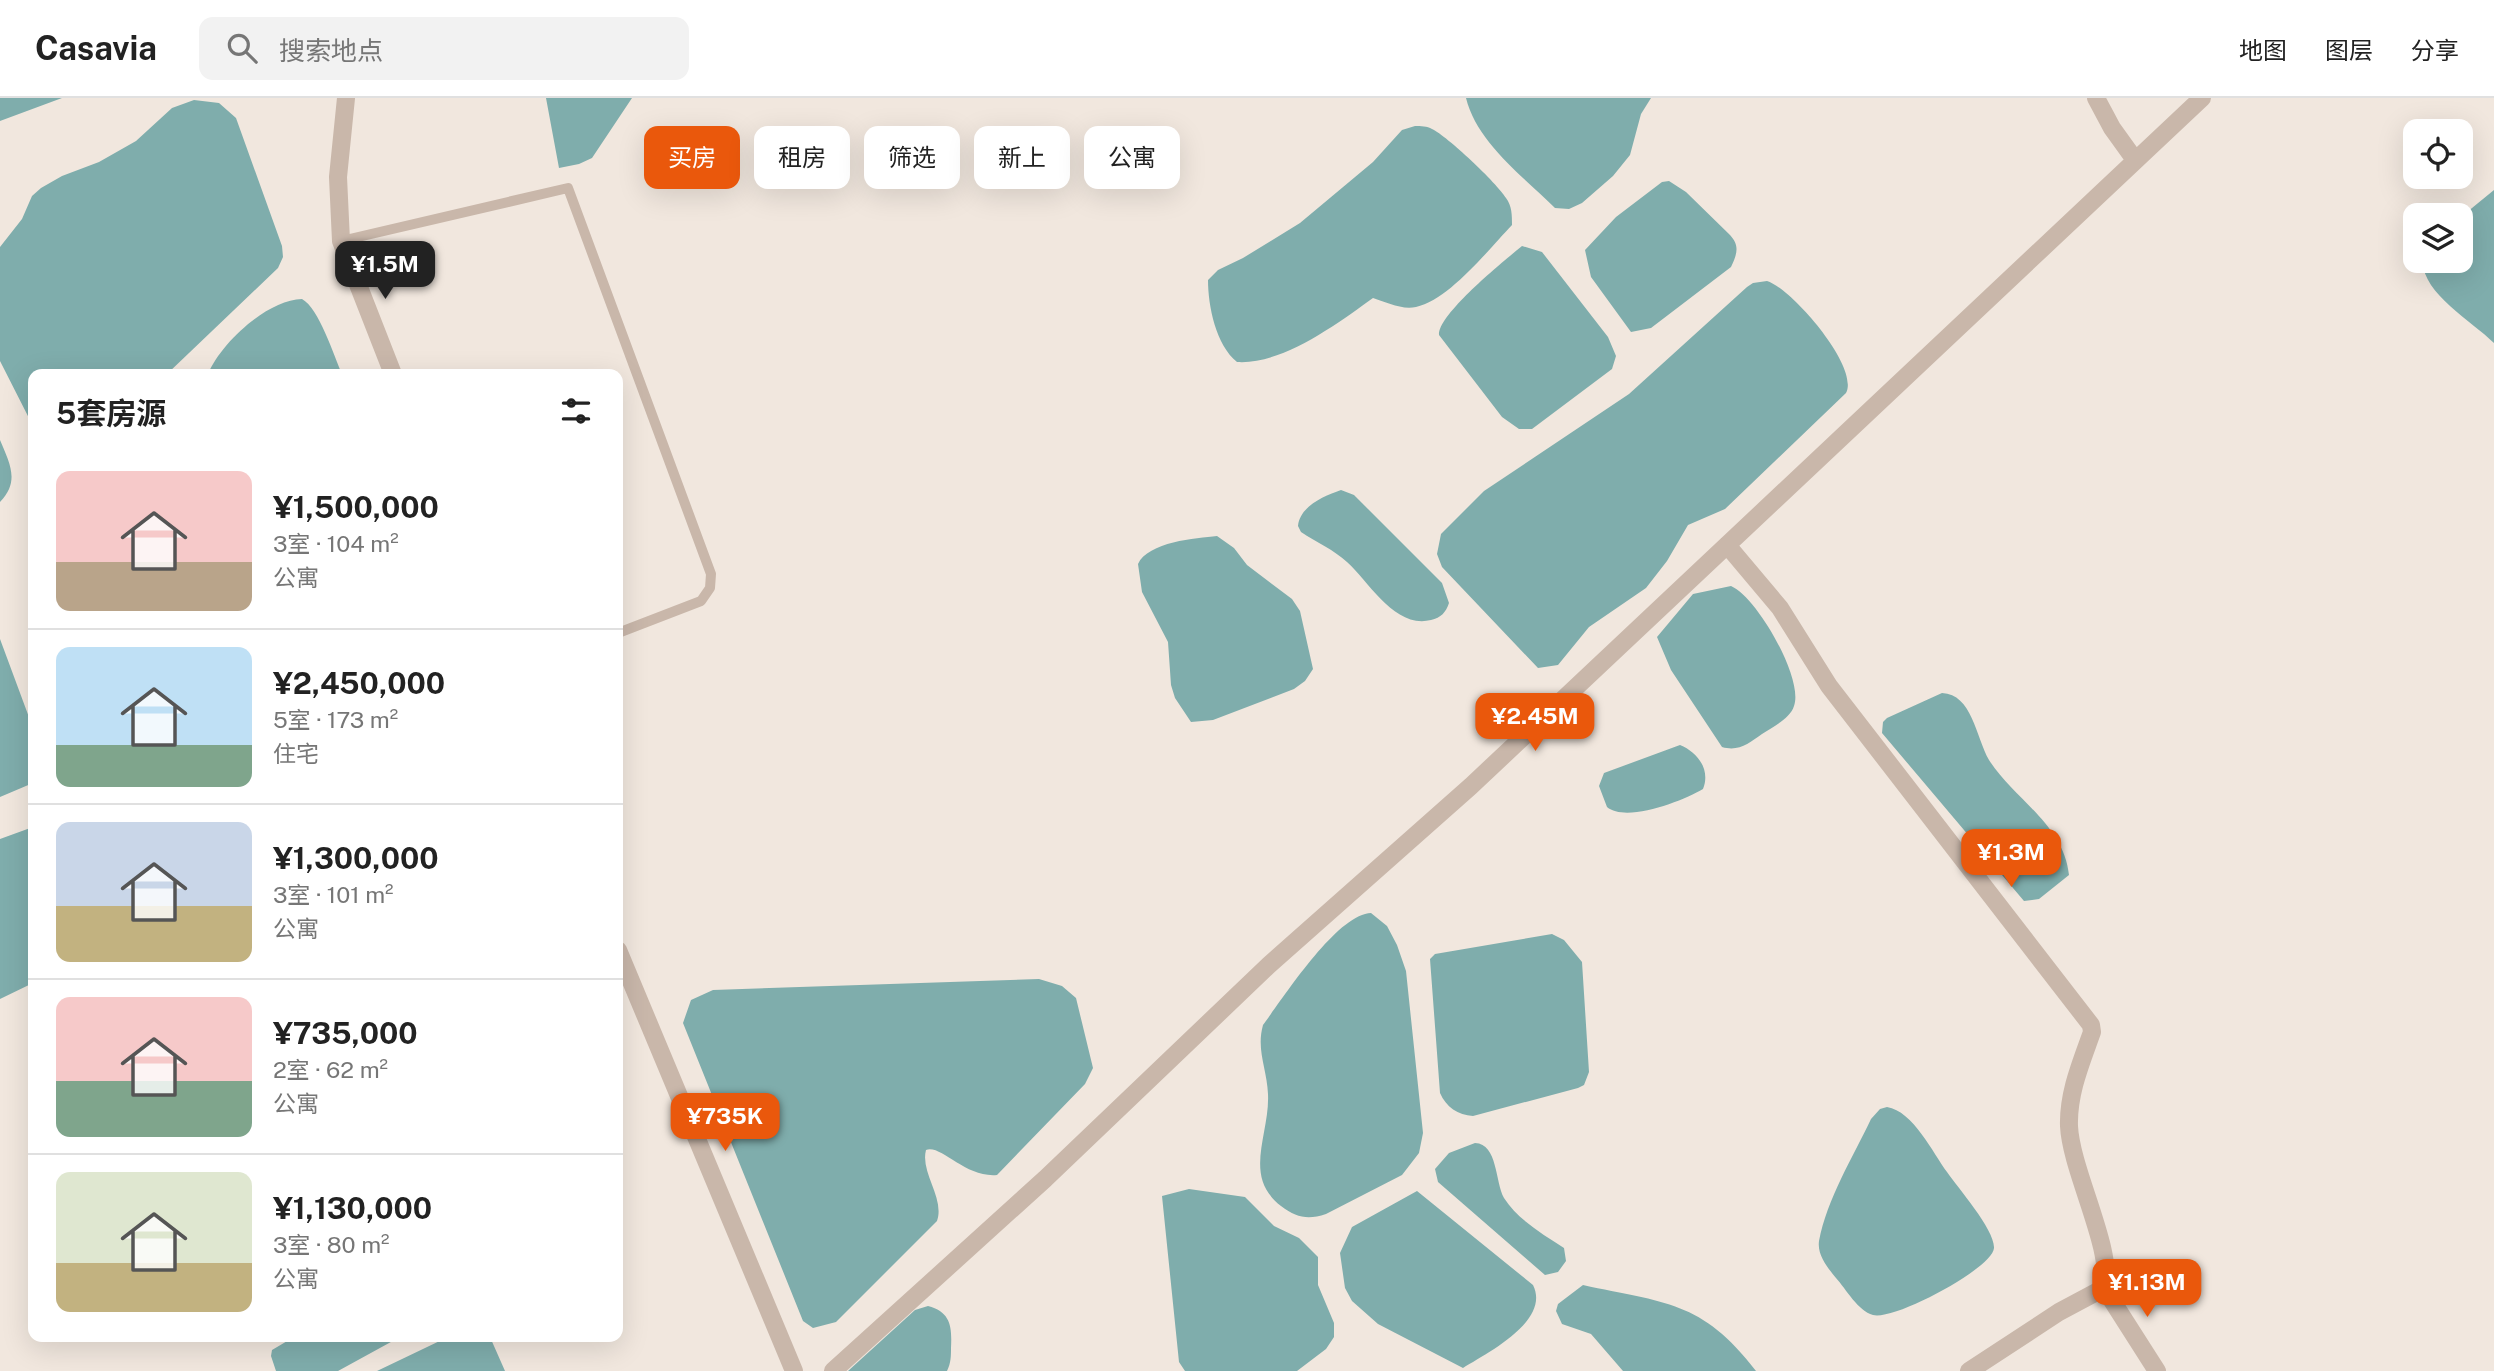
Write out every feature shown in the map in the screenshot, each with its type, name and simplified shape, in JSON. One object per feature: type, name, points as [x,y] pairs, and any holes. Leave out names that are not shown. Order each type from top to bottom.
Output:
[{"type":"street","points":[[346,98],[338,177],[341,241],[391,369]]},
{"type":"street","points":[[2096,98],[2112,128],[2135,160]]},
{"type":"street","points":[[833,1371],[1045,1179],[1269,965],[1472,786],[2202,98]]},
{"type":"street","points":[[1727,545],[1780,608],[1829,686],[2088,1018],[2092,1032],[2071,1091],[2069,1129],[2080,1182],[2105,1258],[2108,1275],[2104,1287],[2059,1312],[1969,1371]]},
{"type":"street","points":[[623,962],[794,1371]]},
{"type":"street","points":[[2104,1287],[2157,1371]]},
{"type":"lane","points":[[341,241],[568,188],[711,574],[710,588],[701,601],[623,631]]},
{"type":"water","points":[[0,98],[62,98],[0,121]]},
{"type":"water","points":[[546,98],[632,98],[592,158],[559,168]]},
{"type":"water","points":[[1466,98],[1651,98],[1641,114],[1630,155],[1613,176],[1582,203],[1569,209],[1555,208],[1503,158],[1480,130]]},
{"type":"water","points":[[194,100],[219,103],[236,118],[282,246],[283,257],[278,268],[172,369],[28,369],[28,416],[0,361],[0,247],[22,219],[32,196],[41,188],[62,176],[99,162],[136,141],[172,108]]},
{"type":"water","points":[[1415,126],[1428,127],[1439,133],[1483,171],[1508,201],[1512,225],[1468,272],[1442,295],[1429,302],[1416,307],[1405,307],[1373,298],[1326,330],[1290,350],[1272,357],[1237,362],[1224,346],[1215,324],[1208,280],[1218,270],[1300,223],[1373,162],[1402,130]]},
{"type":"water","points":[[1669,181],[1686,192],[1730,235],[1735,243],[1736,254],[1731,267],[1651,328],[1631,332],[1591,277],[1585,250],[1616,217],[1662,182]]},
{"type":"water","points":[[2494,190],[2494,343],[2439,295],[2425,273],[2473,273],[2473,207]]},
{"type":"water","points":[[1522,246],[1542,252],[1608,337],[1616,356],[1612,369],[1532,429],[1519,429],[1502,417],[1439,335],[1449,314],[1460,302]]},
{"type":"water","points":[[1767,281],[1791,298],[1821,330],[1843,366],[1848,381],[1846,393],[1725,509],[1688,525],[1667,561],[1646,588],[1589,627],[1558,665],[1538,668],[1442,567],[1437,554],[1441,534],[1484,491],[1629,394],[1747,287],[1753,283]]},
{"type":"water","points":[[302,299],[308,304],[320,322],[340,369],[210,369],[223,349],[247,325],[288,301]]},
{"type":"water","points":[[0,440],[10,465],[11,479],[10,487],[0,502]]},
{"type":"water","points":[[1341,490],[1354,495],[1442,583],[1449,603],[1445,612],[1431,620],[1406,618],[1384,602],[1342,558],[1301,532],[1298,526],[1308,507]]},
{"type":"water","points":[[1217,536],[1234,548],[1247,565],[1292,599],[1300,611],[1313,669],[1305,681],[1294,689],[1213,720],[1191,722],[1175,698],[1171,685],[1168,642],[1142,592],[1138,564],[1143,557],[1162,546]]},
{"type":"water","points":[[1731,586],[1742,593],[1753,606],[1776,640],[1792,677],[1795,694],[1792,711],[1785,719],[1748,743],[1728,748],[1722,747],[1671,670],[1657,637],[1693,594]]},
{"type":"water","points":[[0,639],[28,715],[28,785],[0,797]]},
{"type":"water","points":[[1942,693],[1952,695],[1967,709],[1989,760],[2058,841],[2069,875],[2039,899],[2024,901],[1882,733],[1883,722],[1887,718]]},
{"type":"water","points":[[1680,745],[1692,752],[1701,762],[1705,775],[1703,789],[1655,809],[1627,813],[1607,807],[1599,786],[1604,773]]},
{"type":"water","points":[[28,829],[28,985],[0,999],[0,839]]},
{"type":"water","points":[[1371,913],[1387,926],[1406,971],[1423,1133],[1419,1153],[1402,1175],[1326,1214],[1303,1217],[1281,1206],[1269,1194],[1260,1168],[1268,1109],[1261,1051],[1263,1025],[1327,941],[1357,917]]},
{"type":"water","points":[[1552,934],[1564,940],[1582,962],[1589,1072],[1584,1085],[1473,1116],[1458,1112],[1449,1106],[1440,1093],[1430,959],[1435,954]]},
{"type":"water","points":[[1039,979],[1062,986],[1076,998],[1093,1068],[1085,1084],[997,1175],[975,1172],[939,1152],[926,1150],[926,1168],[938,1203],[937,1221],[836,1322],[813,1328],[803,1321],[683,1023],[691,1000],[713,990]]},
{"type":"water","points":[[1887,1107],[1905,1116],[1922,1134],[1989,1231],[1994,1248],[1978,1268],[1961,1280],[1901,1310],[1873,1315],[1857,1304],[1830,1270],[1821,1256],[1819,1241],[1834,1194],[1871,1119],[1880,1109]]},
{"type":"water","points":[[1475,1143],[1482,1145],[1492,1157],[1501,1191],[1510,1206],[1531,1226],[1564,1248],[1566,1261],[1558,1272],[1545,1275],[1438,1182],[1435,1169],[1449,1153]]},
{"type":"water","points":[[1189,1189],[1245,1197],[1274,1226],[1299,1238],[1318,1257],[1318,1285],[1334,1323],[1334,1337],[1326,1349],[1297,1371],[1185,1371],[1179,1362],[1162,1196]]},
{"type":"water","points":[[1417,1191],[1533,1285],[1536,1298],[1533,1311],[1525,1323],[1500,1345],[1463,1368],[1378,1324],[1352,1301],[1345,1288],[1340,1253],[1352,1227]]},
{"type":"water","points":[[1583,1285],[1659,1301],[1699,1317],[1718,1330],[1756,1371],[1623,1371],[1591,1334],[1562,1324],[1556,1311],[1558,1304]]},
{"type":"water","points":[[928,1306],[946,1316],[950,1327],[951,1357],[947,1371],[848,1371],[915,1310]]},
{"type":"water","points":[[286,1342],[391,1342],[338,1371],[276,1371],[271,1356],[272,1350]]},
{"type":"water","points":[[438,1342],[492,1342],[505,1371],[377,1371]]}]
